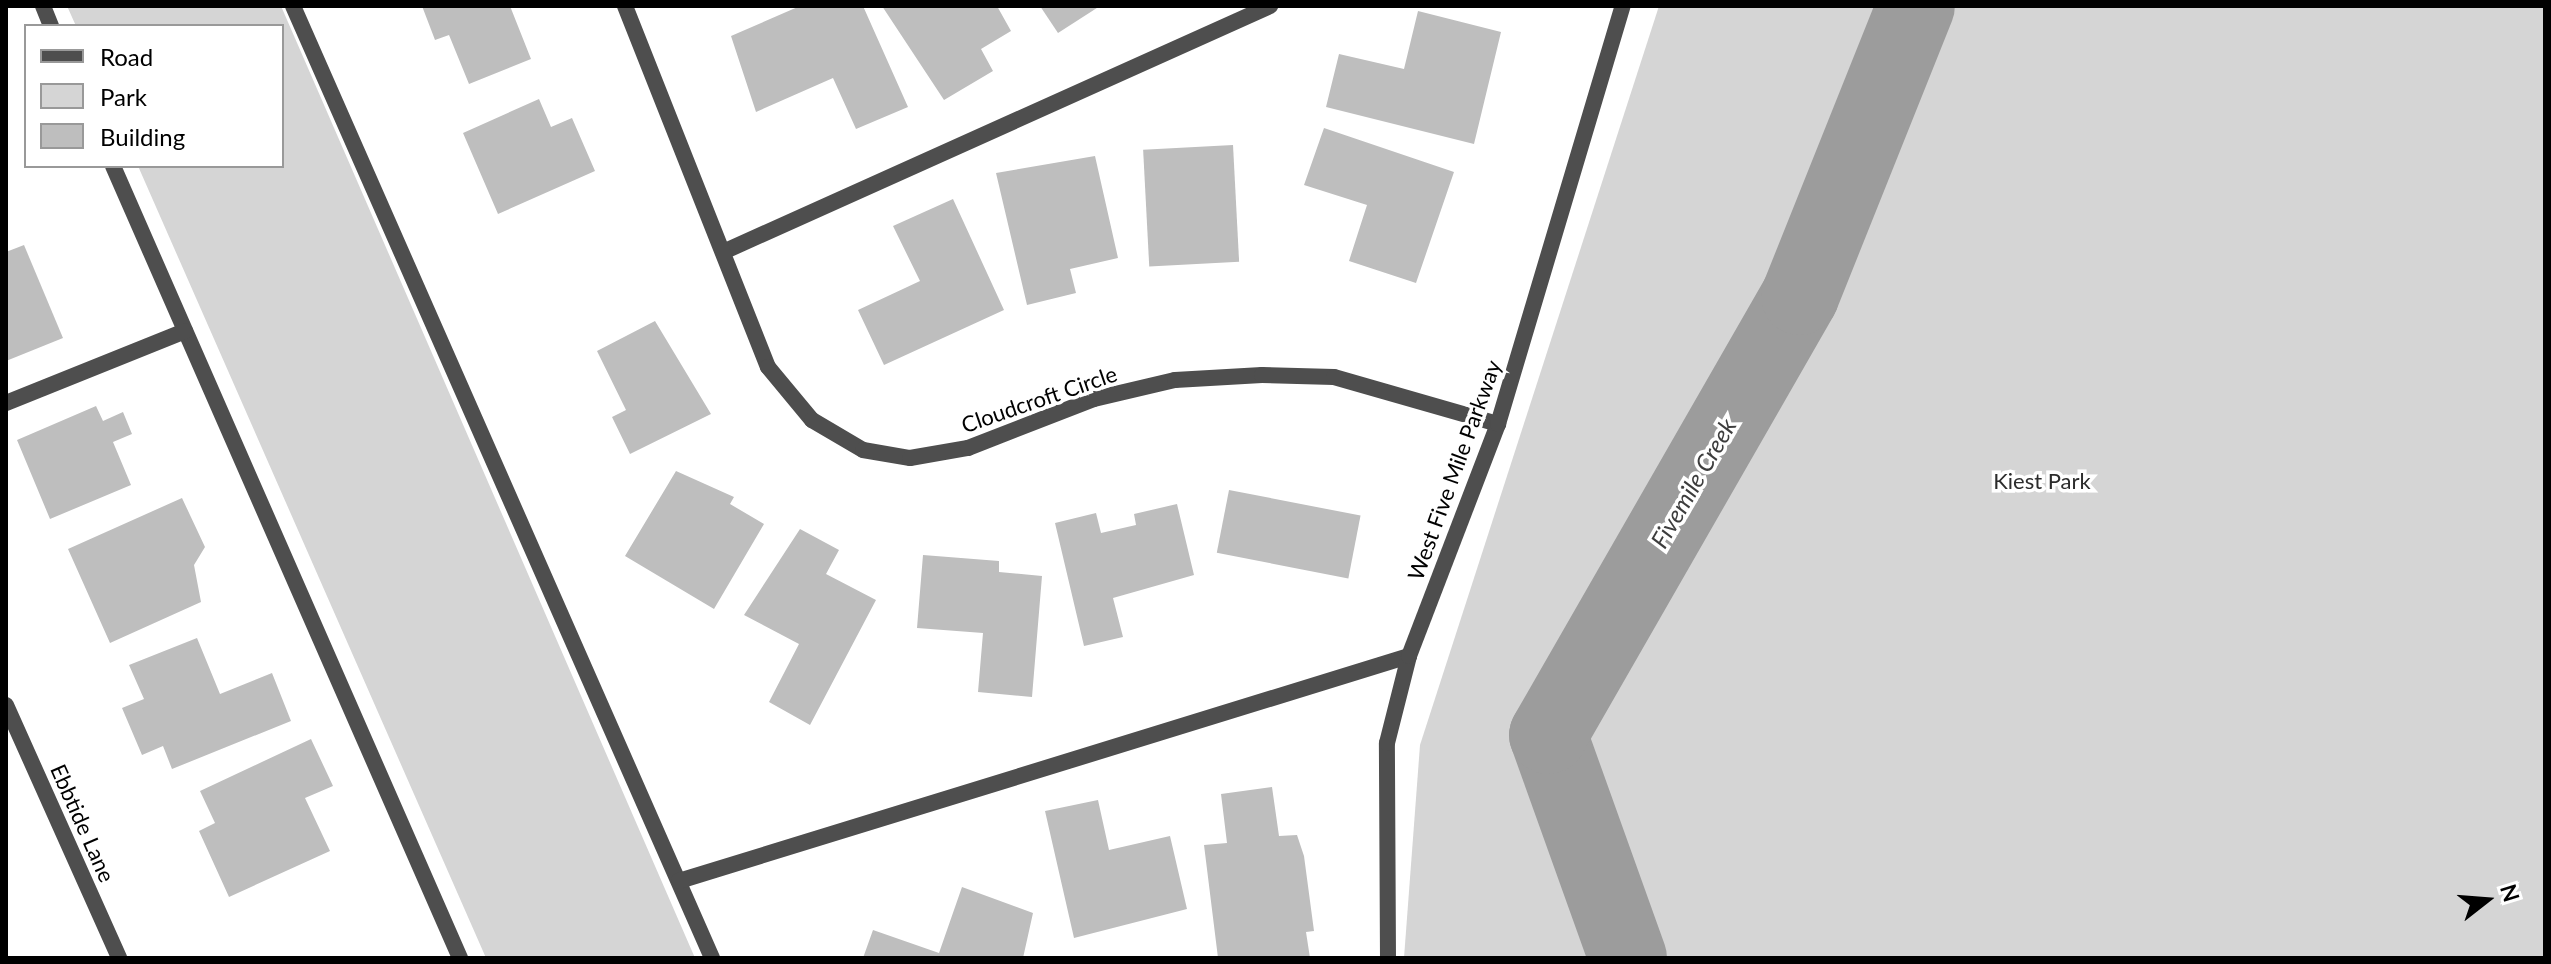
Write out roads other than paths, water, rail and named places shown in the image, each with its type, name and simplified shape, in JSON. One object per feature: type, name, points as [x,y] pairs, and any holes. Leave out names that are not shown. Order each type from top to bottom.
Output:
[{"type":"street","points":[[293,6],[712,958]]},
{"type":"street","name":"Cloudcroft Circle","points":[[625,6],[768,367],[812,420],[863,450],[910,458],[968,448],[1094,399],[1175,380],[1262,375],[1334,377],[1498,424]]},
{"type":"street","points":[[723,252],[1270,6]]},
{"type":"street","name":"West Five Mile Parkway","points":[[1388,958],[1382,803],[1387,743],[1409,656],[1498,424],[1623,6]]},
{"type":"street","points":[[114,168],[460,958]]},
{"type":"street","points":[[6,403],[185,331]]},
{"type":"street","points":[[679,881],[1409,656]]},
{"type":"street","name":"Ebbtide Lane","points":[[6,705],[119,958]]},
{"type":"waterway","name":"Fivemile Creek","points":[[1628,958],[1548,735],[1800,296],[1916,6]]},
{"type":"park label","name":"Kiest Park","points":[[2042,481]]}]
